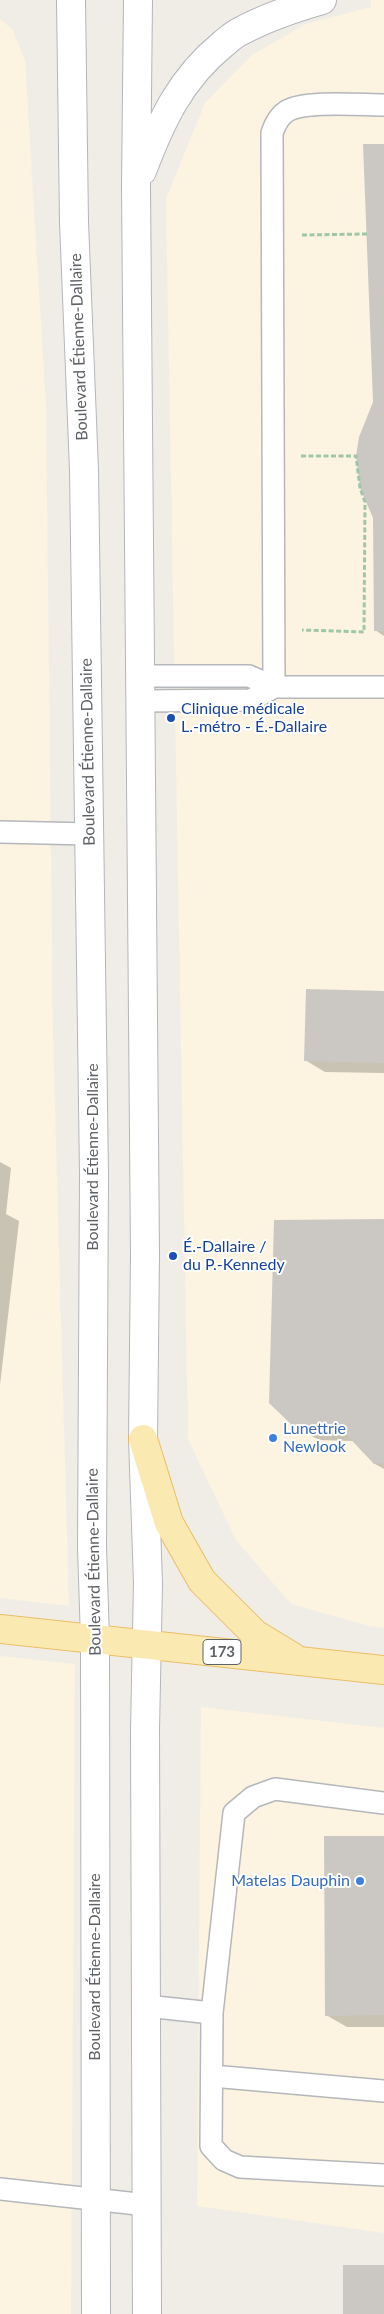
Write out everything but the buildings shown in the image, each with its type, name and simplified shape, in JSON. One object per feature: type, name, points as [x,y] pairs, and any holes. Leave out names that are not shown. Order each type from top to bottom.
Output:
[{"type":"main road","points":[[143,1439],[169,1523],[202,1581],[255,1634],[298,1660]]},
{"type":"main road","name":"173","points":[[0,1629],[384,1670]]},
{"type":"street","name":"Boulevard Étienne-Dallaire","points":[[71,0],[75,249],[84,470],[94,1174],[92,1547],[95,1639],[96,2314]]},
{"type":"street","points":[[138,0],[136,186],[145,1255],[143,1439],[148,1583],[146,1644],[147,2314]]},
{"type":"street","points":[[136,186],[160,125],[184,84],[208,56],[239,31],[277,14],[322,0]]},
{"type":"lane","points":[[274,687],[272,133],[278,118],[296,107],[309,105],[384,105]]},
{"type":"lane","points":[[140,688],[251,700],[274,687],[384,687]]},
{"type":"lane","points":[[0,832],[89,834]]},
{"type":"lane","points":[[384,1803],[275,1789],[253,1797],[234,1813],[212,2013],[212,2146],[224,2160],[240,2167],[384,2175]]},
{"type":"lane","points":[[146,2006],[212,2013]]},
{"type":"lane","points":[[212,2076],[384,2091]]},
{"type":"lane","points":[[0,2188],[147,2205]]},
{"type":"path","points":[[322,236],[367,234]]},
{"type":"path","points":[[319,456],[356,456],[360,488],[365,502],[364,632],[324,630]]},
{"type":"shaded area","points":[[371,0],[384,0],[384,1628],[369,1626],[291,1604],[236,1540],[188,1439],[166,199],[205,103],[252,55],[306,24],[371,7]]},
{"type":"shaded area","points":[[0,19],[12,29],[25,60],[46,407],[53,1038],[69,1606],[0,1598]]},
{"type":"shaded area","points":[[0,1656],[75,1664],[71,2314],[0,2314]]},
{"type":"shaded area","points":[[201,1707],[384,1728],[384,2233],[197,2206]]},
{"type":"place","name":"Clinique médicale L.-métro - É.-Dallaire","points":[[171,718]]},
{"type":"place","name":"É.-Dallaire / du P.-Kennedy","points":[[173,1256]]},
{"type":"place","name":"Lunettrie Newlook","points":[[273,1438]]},
{"type":"place","name":"Matelas Dauphin","points":[[360,1881]]}]
